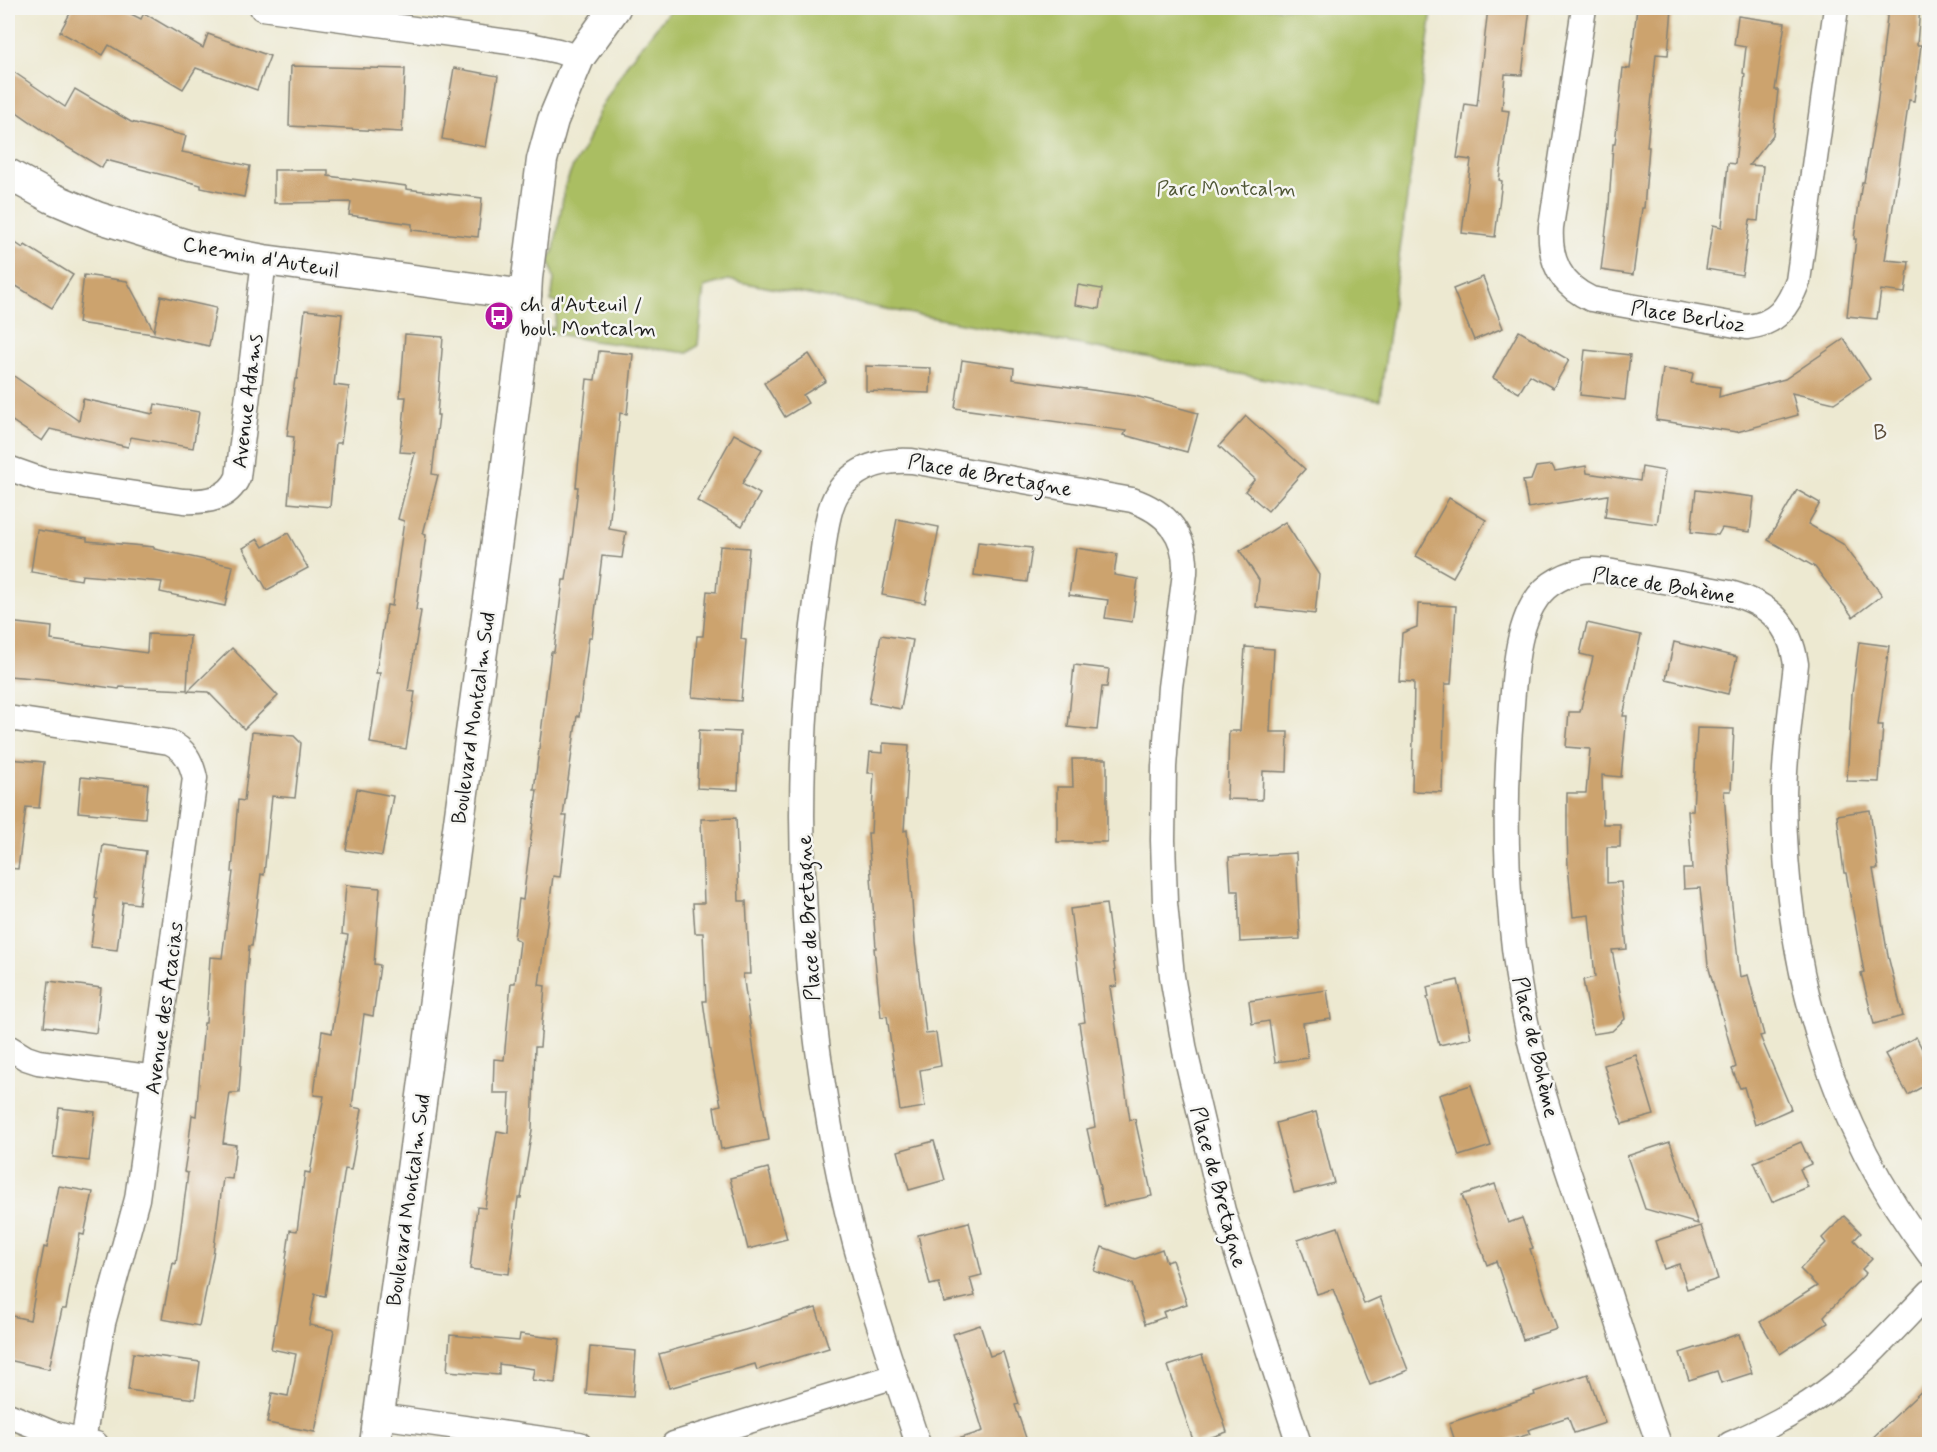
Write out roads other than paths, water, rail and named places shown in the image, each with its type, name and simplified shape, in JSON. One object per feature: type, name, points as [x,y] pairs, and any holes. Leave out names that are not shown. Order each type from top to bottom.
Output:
[{"type":"street","points":[[262,8],[530,45],[579,58]]},
{"type":"street","name":"Boulevard Montcalm Sud","points":[[377,1430],[524,330],[538,187],[547,140],[566,87],[579,58],[615,8]]},
{"type":"street","name":"Place Berlioz","points":[[1584,8],[1551,227],[1551,250],[1556,265],[1567,283],[1591,299],[1747,327],[1766,324],[1774,318],[1788,302],[1797,281],[1836,8]]},
{"type":"street","name":"Chemin d'Auteuil","points":[[8,174],[52,198],[123,226],[190,246],[264,260],[526,296]]},
{"type":"street","name":"Avenue Adams","points":[[8,468],[42,480],[183,501],[205,502],[227,493],[238,477],[264,260]]},
{"type":"street","name":"Place de Bretagne","points":[[918,1444],[895,1376],[849,1219],[834,1150],[820,1074],[812,1004],[803,862],[802,771],[805,714],[814,617],[829,514],[838,492],[858,472],[884,462],[897,460],[1132,500],[1146,505],[1168,520],[1181,543],[1186,563],[1170,687],[1163,801],[1165,903],[1172,976],[1185,1051],[1223,1211],[1299,1444]]},
{"type":"street","name":"Place de Bohème","points":[[1659,1444],[1538,1073],[1523,1003],[1512,928],[1506,858],[1508,746],[1520,638],[1529,610],[1544,590],[1560,579],[1579,571],[1605,571],[1730,593],[1762,606],[1773,614],[1788,634],[1794,648],[1796,664],[1786,761],[1785,840],[1789,904],[1809,1008],[1831,1075],[1856,1133],[1882,1184],[1929,1256]]},
{"type":"street","name":"Avenue des Acacias","points":[[8,718],[169,742],[184,751],[193,768],[195,778],[137,1199],[103,1323],[90,1443]]},
{"type":"street","points":[[8,1047],[38,1062],[154,1078]]},
{"type":"street","points":[[1730,1444],[1792,1415],[1838,1383],[1929,1292]]},
{"type":"street","points":[[674,1444],[895,1376]]},
{"type":"street","points":[[8,1415],[33,1426],[90,1443]]},
{"type":"street","points":[[377,1430],[579,1444]]},
{"type":"place","name":"ch. d'Auteuil / boul. Montcalm","points":[[499,316]]},
{"type":"district","name":"B","points":[[1881,432]]},
{"type":"park label","name":"Parc Montcalm","points":[[1226,188]]}]
